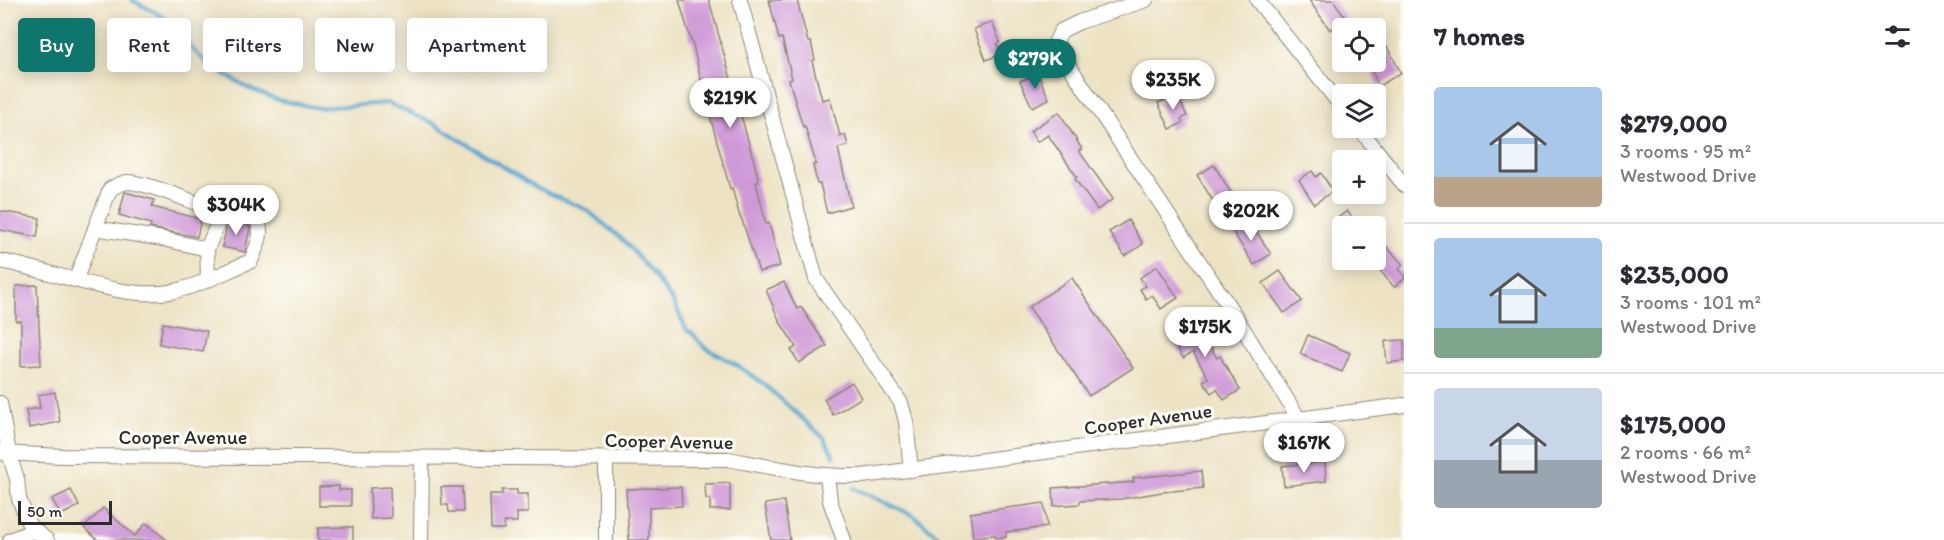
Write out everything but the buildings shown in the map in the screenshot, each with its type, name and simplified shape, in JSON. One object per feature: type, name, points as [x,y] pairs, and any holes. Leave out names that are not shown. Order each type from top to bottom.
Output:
[{"type":"street","points":[[740,0],[816,279],[901,403],[906,421],[910,470]]},
{"type":"street","points":[[1146,0],[1079,22],[1061,31],[1056,41],[1060,52],[1234,314],[1299,418]]},
{"type":"street","points":[[1257,0],[1332,94]]},
{"type":"street","points":[[1367,138],[1404,184]]},
{"type":"street","points":[[0,261],[112,288],[156,293],[172,292],[251,261],[261,232],[256,220],[246,213],[232,211],[222,213],[141,184],[126,182],[110,189],[76,279]]},
{"type":"street","points":[[208,278],[207,249],[222,213]]},
{"type":"street","points":[[95,228],[164,239],[207,249]]},
{"type":"street","points":[[0,403],[4,453],[17,479],[19,499],[30,527],[47,540]]},
{"type":"street","name":"Cooper Avenue","points":[[4,453],[63,456],[728,459],[827,476],[862,476],[1404,405]]},
{"type":"street","points":[[421,540],[422,458]]},
{"type":"street","points":[[606,459],[606,540]]},
{"type":"street","points":[[827,476],[830,501],[844,540]]},
{"type":"street","points":[[10,540],[35,530]]},
{"type":"waterway","points":[[132,0],[170,22],[193,50],[212,67],[250,89],[278,100],[319,108],[388,103],[435,124],[537,188],[587,210],[624,241],[652,273],[673,301],[687,331],[692,333],[704,347],[735,364],[764,384],[824,438],[834,456]]},
{"type":"waterway","points":[[853,488],[913,515],[943,540]]}]
